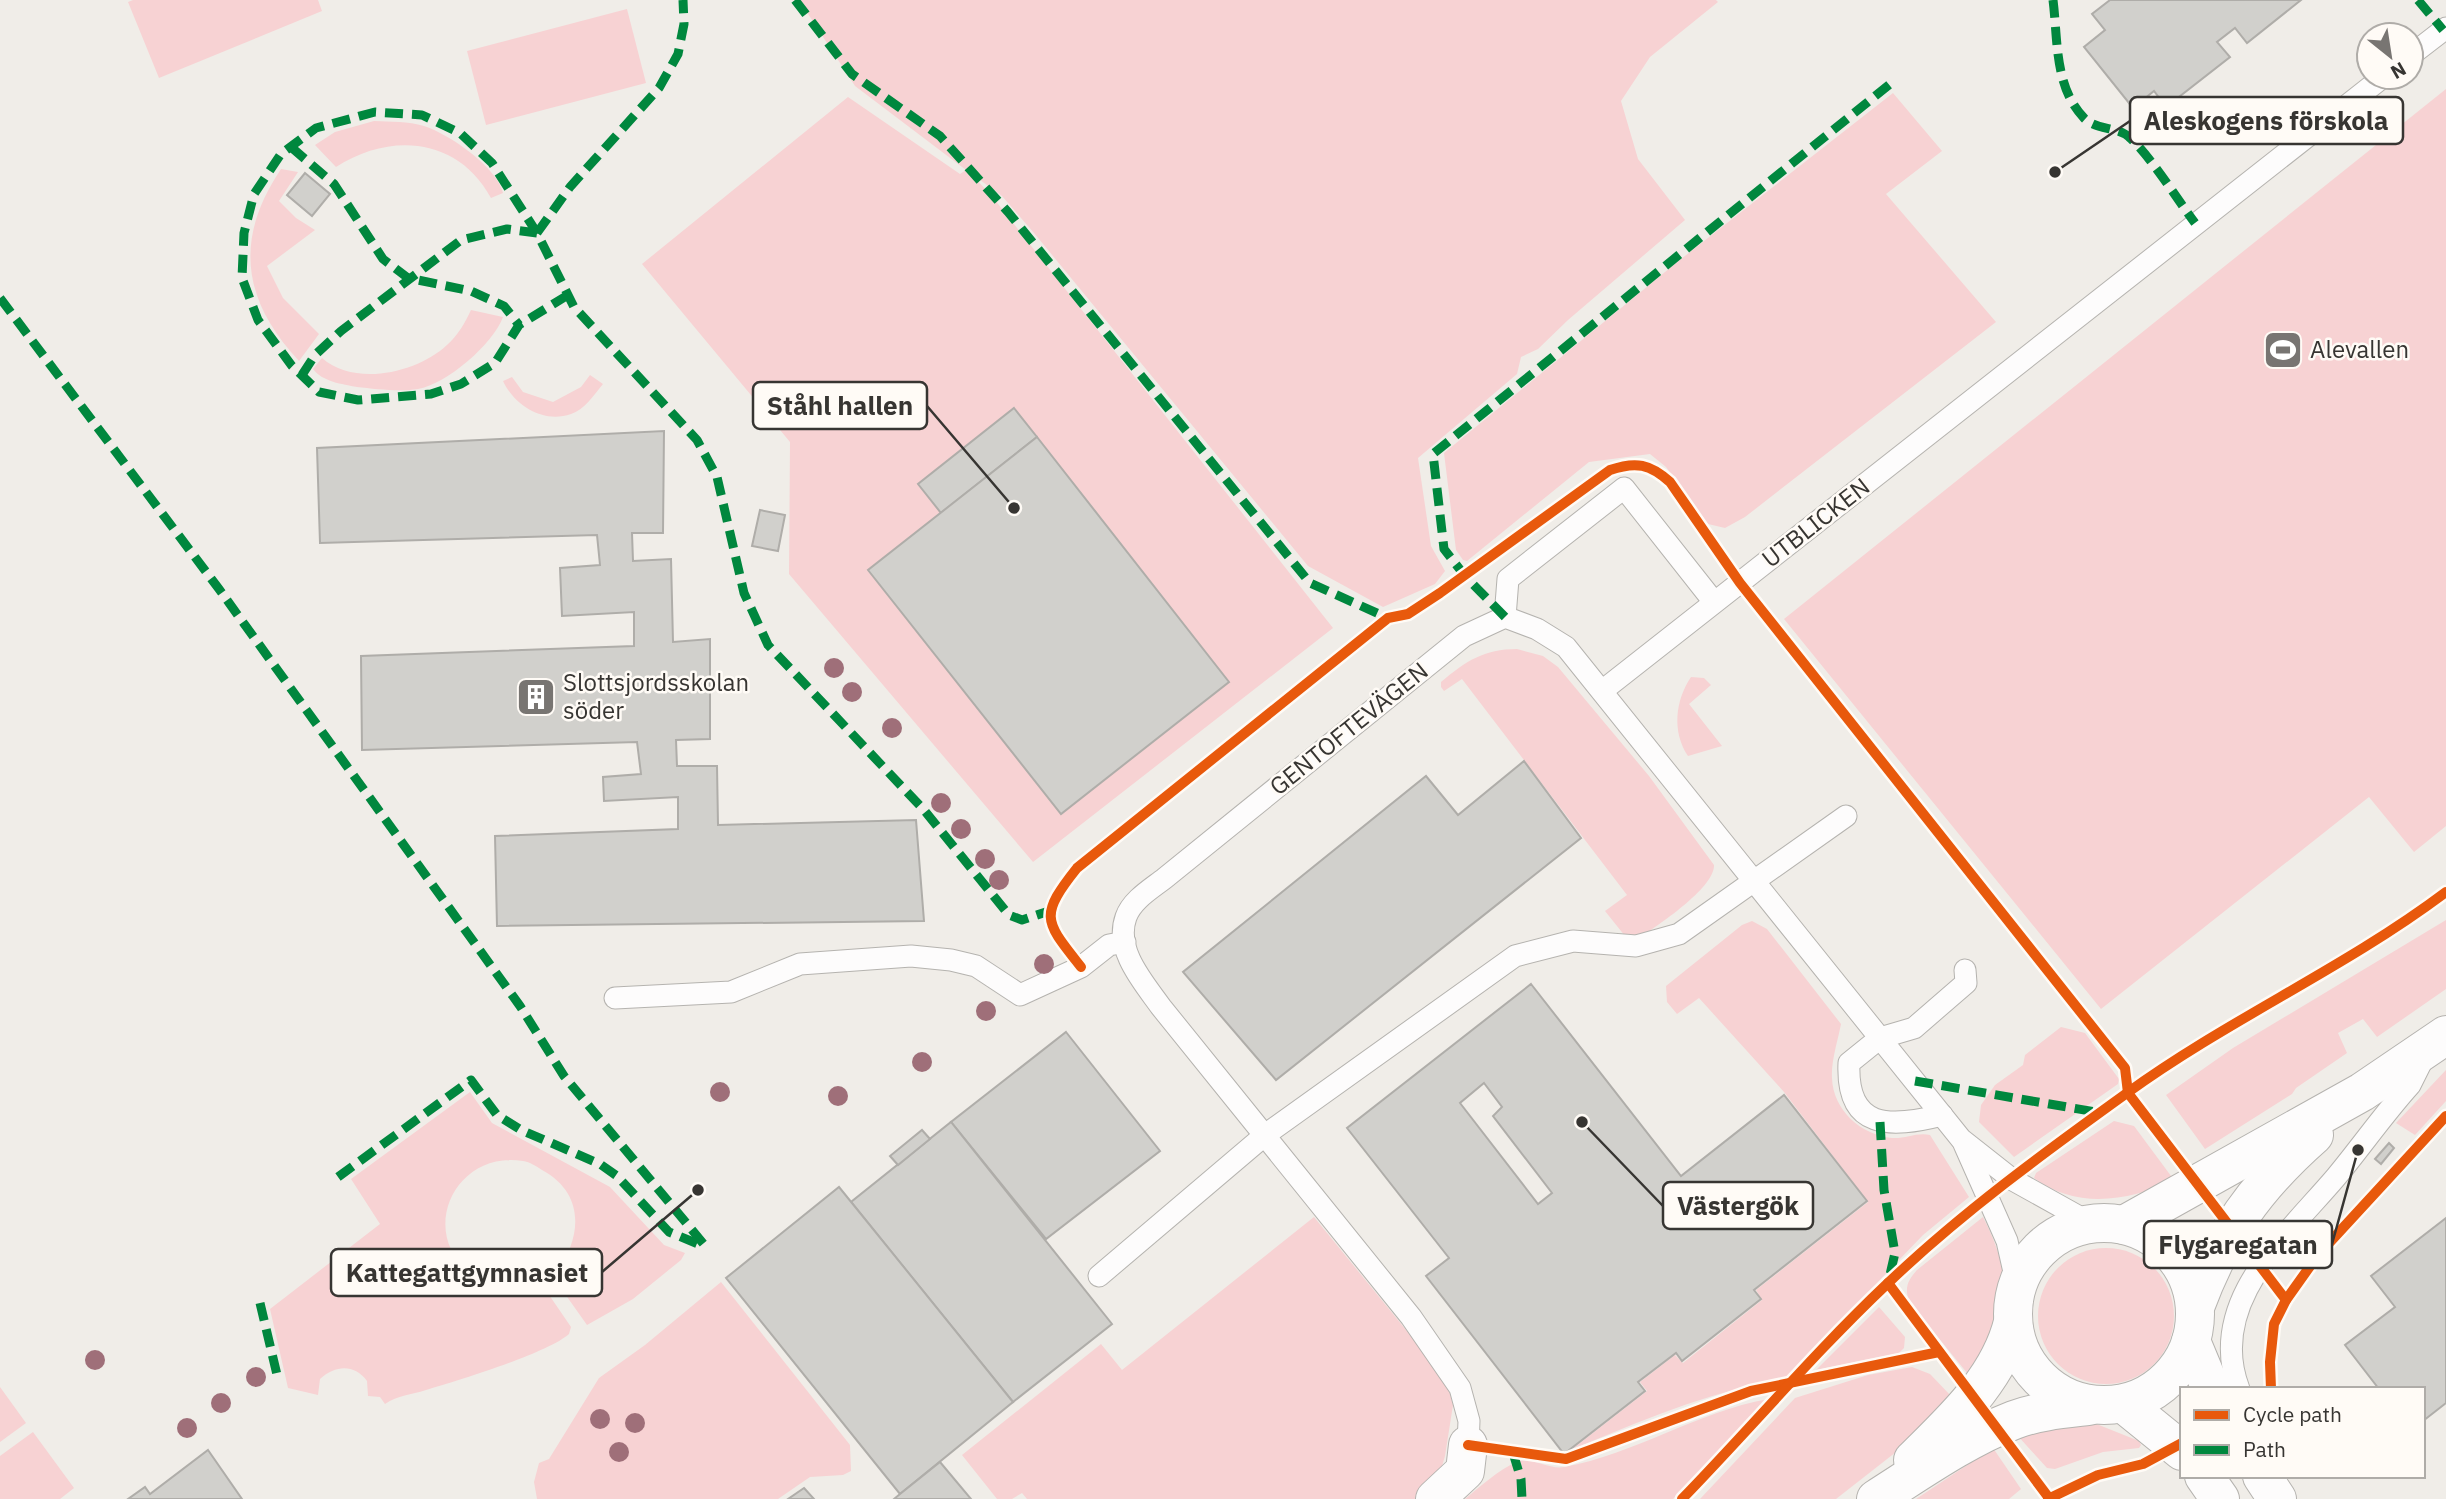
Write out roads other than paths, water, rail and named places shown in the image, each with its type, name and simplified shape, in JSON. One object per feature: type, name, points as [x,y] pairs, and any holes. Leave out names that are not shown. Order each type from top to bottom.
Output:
[{"type":"main road","points":[[2362,1092],[2291,1155],[2245,1208],[2212,1260],[2177,1370],[2166,1382],[2146,1395],[2108,1405],[2043,1411],[2013,1420],[1945,1455],[1876,1499],[1982,1386],[2006,1348],[2013,1322],[2017,1285],[2029,1263],[2046,1244],[2068,1231],[2108,1224],[2362,1092],[2438,1040]]},
{"type":"main road","points":[[2108,1224],[2145,1233],[2173,1254],[2191,1285],[2193,1324],[2210,1387]]},
{"type":"main road","points":[[2013,1322],[2020,1352],[2038,1378],[2062,1396],[2108,1405],[2180,1450]]},
{"type":"main road","points":[[1435,1499],[1465,1471],[1468,1445]]},
{"type":"main road","points":[[2205,1478],[2220,1499]]},
{"type":"main road","points":[[2263,1478],[2277,1499]]},
{"type":"lane","points":[[2425,44],[2446,28]]},
{"type":"lane","name":"UTBLICKEN","points":[[1602,691],[2365,91]]},
{"type":"lane","points":[[1714,603],[1624,488],[1508,579],[1505,617],[1537,629],[1566,647],[1961,1139],[2013,1180],[2108,1224]]},
{"type":"lane","name":"GENTOFTEVÄGEN","points":[[1125,942],[1125,918],[1137,901],[1464,636],[1505,617]]},
{"type":"lane","points":[[1099,1276],[1265,1135],[1515,956],[1573,941],[1636,946],[1679,934],[1846,816]]},
{"type":"lane","points":[[615,998],[731,992],[800,964],[911,956],[951,960],[976,966],[1020,995],[1081,967],[1109,945],[1125,942],[1131,965],[1161,1007],[1411,1317],[1460,1388],[1469,1421],[1468,1445]]},
{"type":"lane","points":[[1941,1115],[1908,1123],[1880,1122],[1859,1110],[1848,1087],[1849,1063],[1881,1038],[1914,1028],[1954,997],[1966,983],[1965,970]]},
{"type":"lane","points":[[2238,1387],[2232,1369],[2232,1342],[2238,1307],[2260,1264],[2410,1085],[2438,1040]]},
{"type":"lane","points":[[1961,1139],[2007,1241],[2017,1285]]},
{"type":"lane","points":[[2285,1478],[2297,1499]]},
{"type":"place","name":"Aleskogens förskola","points":[[2055,172]]},
{"type":"place","name":"Alevallen","points":[[2283,350]]},
{"type":"place","name":"Ståhl hallen","points":[[1014,508]]},
{"type":"place","name":"Slottsjordsskolan söder","points":[[536,697]]},
{"type":"place","name":"Västergök","points":[[1582,1122]]},
{"type":"place","name":"Flygaregatan","points":[[2358,1150]]},
{"type":"place","name":"Kattegattgymnasiet","points":[[698,1190]]}]
